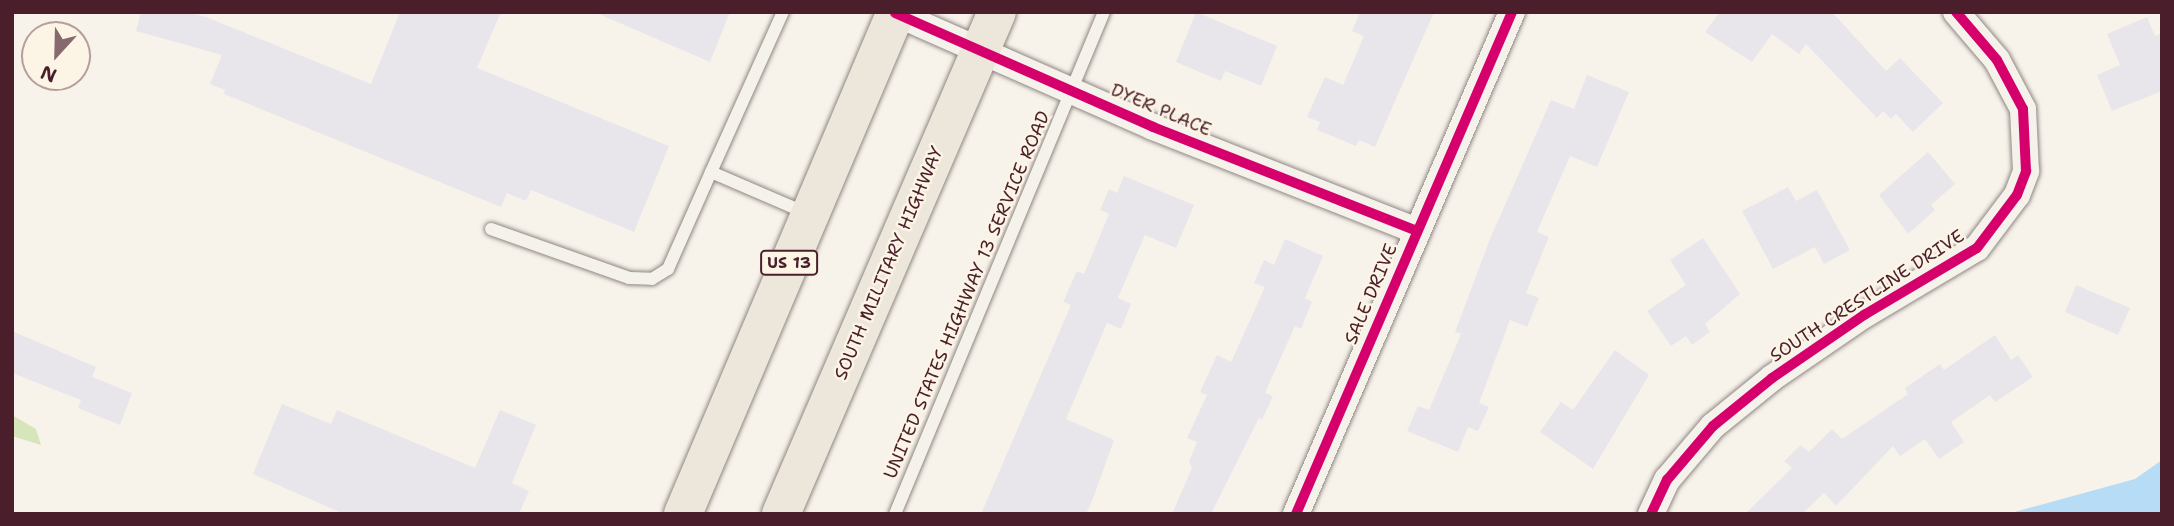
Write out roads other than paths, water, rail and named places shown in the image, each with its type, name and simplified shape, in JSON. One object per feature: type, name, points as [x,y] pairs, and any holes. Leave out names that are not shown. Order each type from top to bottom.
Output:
[{"type":"main road","name":"US 13","points":[[682,514],[895,12]]},
{"type":"main road","name":"SOUTH MILITARY HIGHWAY","points":[[781,514],[996,12]]},
{"type":"street","name":"DYER PLACE","points":[[895,12],[1071,91],[1417,231]]},
{"type":"street","name":"SALE DRIVE","points":[[1296,514],[1512,12]]},
{"type":"street","name":"SOUTH CRESTLINE DRIVE","points":[[1651,514],[1667,480],[1713,426],[1772,378],[1852,323],[1977,248],[2011,204],[2026,171],[2023,109],[1997,60],[1956,12]]},
{"type":"lane","points":[[491,229],[629,278],[652,279],[668,269],[783,12]]},
{"type":"lane","name":"UNITED STATES HIGHWAY 13 SERVICE ROAD","points":[[895,514],[1104,12]]},
{"type":"lane","points":[[711,172],[810,215]]},
{"type":"water","points":[[2162,460],[2162,514],[2007,514],[2135,479]]}]
